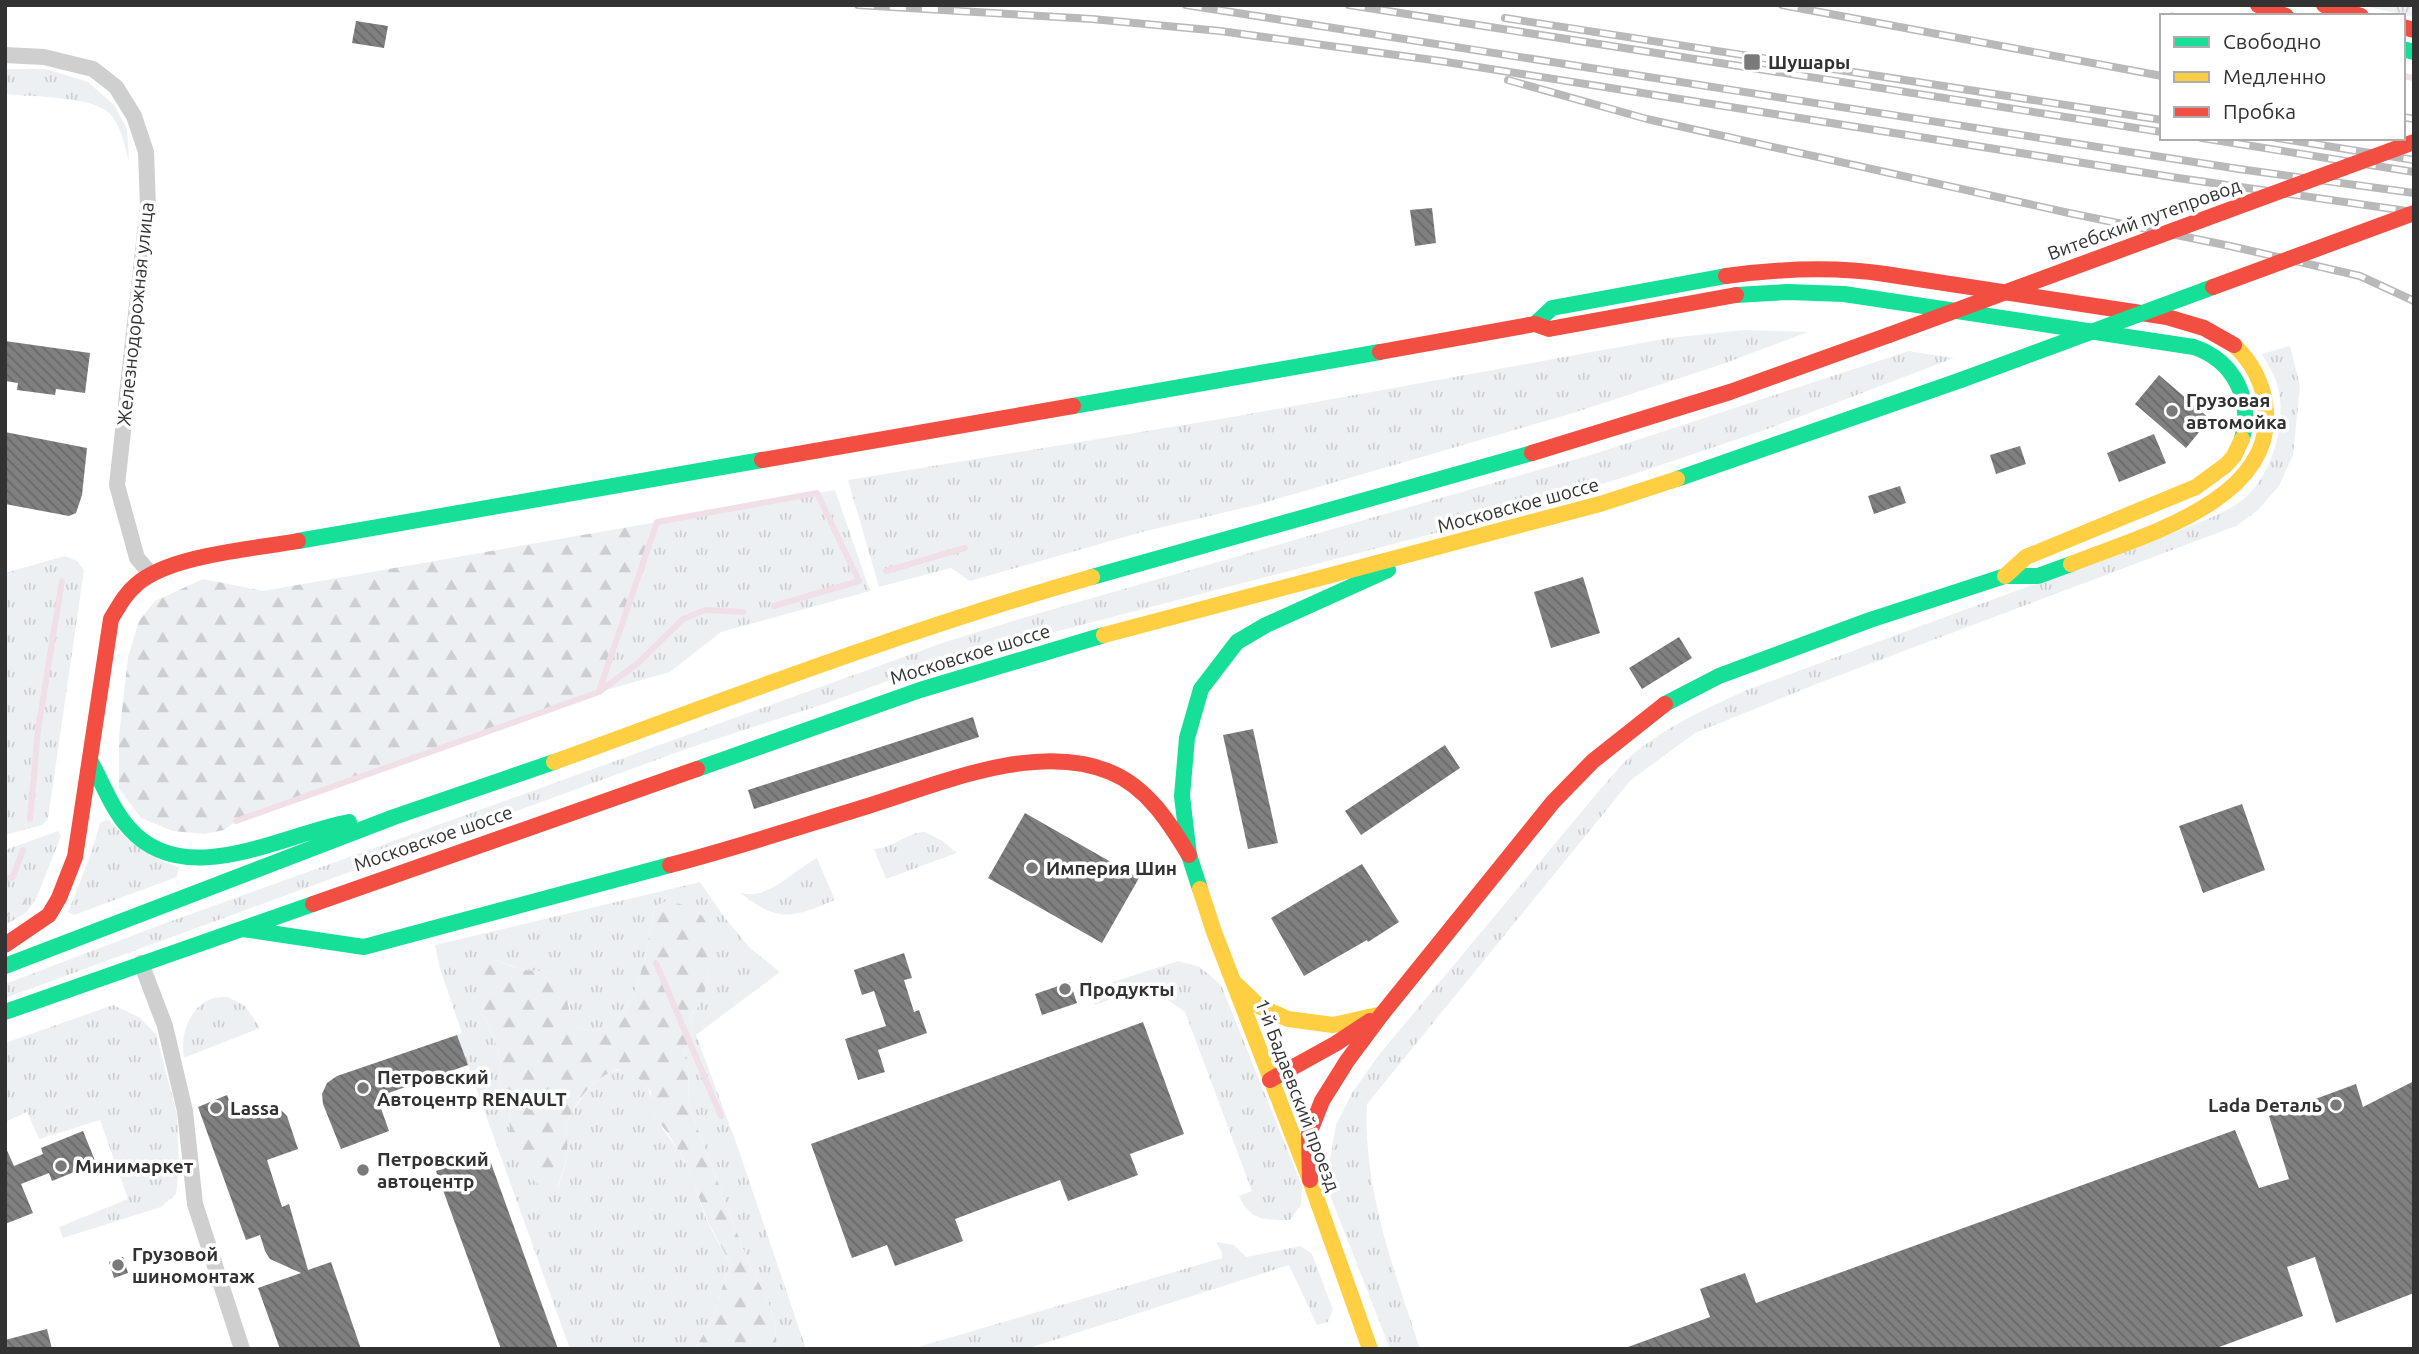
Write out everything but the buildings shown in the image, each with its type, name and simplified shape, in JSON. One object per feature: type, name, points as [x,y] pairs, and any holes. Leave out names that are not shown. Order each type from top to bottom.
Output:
[{"type":"main road","points":[[2258,5],[2281,14]]},
{"type":"main road","points":[[2324,5],[2354,14]]},
{"type":"main road","name":"Витебский путепровод","points":[[1889,335],[2414,142]]},
{"type":"main road","name":"Московское шоссе","points":[[5,1012],[920,690],[1105,635],[1600,505],[1748,456],[2414,213]]},
{"type":"main road","points":[[1310,1180],[1309,1134],[1322,1101],[1347,1060],[1553,802],[1593,761],[1662,705],[1719,676],[1786,650],[2005,576],[2036,576],[2190,517],[2220,500],[2237,486],[2251,467],[2262,443],[2266,424],[2266,405],[2261,384],[2251,363],[2219,335],[2177,320],[1892,275],[1840,269],[1748,273],[1552,308],[1535,324]]},
{"type":"main road","points":[[5,945],[49,915],[59,898],[75,857],[111,619],[130,591],[151,574],[165,568],[226,554],[1535,324],[1549,329],[1745,294],[1844,294],[2165,341],[2200,349],[2235,374],[2245,393],[2247,415],[2235,455],[2220,471],[2196,487],[2025,557],[2005,576]]},
{"type":"main road","name":"Московское шоссе","points":[[5,966],[394,817],[502,781],[891,639],[997,604],[1561,445],[1730,392],[1889,335]]},
{"type":"main road","points":[[1189,855],[1182,796],[1187,738],[1201,689],[1218,665],[1246,635],[1431,550]]},
{"type":"main road","points":[[91,762],[128,826],[148,844],[165,852],[193,857],[239,853],[341,823],[394,817]]},
{"type":"main road","points":[[242,929],[364,947],[677,863],[988,769],[1021,762],[1073,762],[1099,767],[1120,777],[1142,792],[1168,821],[1189,855]]},
{"type":"main road","name":"1-й Бадаевский проезд","points":[[1189,855],[1231,980],[1310,1180],[1370,1349]]},
{"type":"main road","points":[[1231,980],[1259,1006],[1288,1018],[1333,1025],[1382,1014]]},
{"type":"main road","points":[[1269,1080],[1335,1044],[1382,1014]]},
{"type":"street","name":"Железнодорожная улица","points":[[5,55],[44,57],[93,69],[116,87],[134,116],[146,152],[148,206],[117,485],[137,558],[151,574]]},
{"type":"street","points":[[141,963],[165,1026],[185,1111],[195,1204],[242,1349]]},
{"type":"green space","points":[[2360,5],[2414,5],[2414,17],[2405,14]]},
{"type":"green space","points":[[5,69],[46,69],[88,82],[114,105],[127,129],[129,162],[119,129],[108,112],[74,100],[5,94]]},
{"type":"green space","points":[[1744,330],[1808,332],[1720,365],[1573,413],[1260,504],[1142,532],[970,581],[951,568],[879,587],[848,480],[1238,416],[1669,338]]},
{"type":"green space","points":[[2290,346],[2300,386],[2293,455],[2279,486],[2258,510],[2236,526],[1819,683],[1695,733],[1631,780],[1367,1104],[1367,1136],[1375,1198],[1382,1229],[1420,1349],[1390,1349],[1328,1190],[1336,1125],[1352,1093],[1378,1056],[1621,765],[1673,726],[1747,690],[2181,530],[2233,506],[2248,495],[2266,471],[2277,440],[2280,423],[2279,392],[2274,375],[2262,354]]},
{"type":"green space","points":[[1909,351],[1954,358],[1762,431],[1474,523],[943,661],[827,703],[689,748],[5,998],[5,984],[155,927],[945,642],[1594,454]]},
{"type":"green space","points":[[835,490],[870,591],[721,632],[670,672],[599,692],[657,522]]},
{"type":"green space","points":[[657,522],[599,692],[236,821],[224,830],[205,834],[173,831],[141,818],[119,789],[119,736],[128,657],[139,621],[155,601],[203,579],[263,591]]},
{"type":"green space","points":[[65,556],[77,561],[84,570],[48,819],[42,825],[5,835],[5,573]]},
{"type":"green space","points":[[108,819],[140,848],[179,867],[177,877],[74,915],[68,912],[100,823]]},
{"type":"green space","points":[[58,831],[61,836],[37,897],[26,913],[5,925],[5,917],[18,911],[5,892],[5,850]]},
{"type":"green space","points":[[925,832],[957,853],[886,879],[874,849]]},
{"type":"green space","points":[[817,858],[835,900],[807,911],[786,914],[764,909],[739,892],[759,893],[769,889]]},
{"type":"green space","points":[[700,882],[750,948],[780,972],[696,1035],[737,1145],[806,1349],[777,1349],[775,1323],[767,1299],[747,1259],[689,1106],[688,1068],[684,1055],[693,1030],[690,1017],[704,994],[706,985],[707,949],[655,906],[645,956],[634,992],[616,1020],[604,1028],[577,1028],[570,1018],[570,1006],[549,973],[520,969],[495,960],[482,1011],[501,1064],[498,1076],[509,1109],[510,1144],[544,1188],[558,1186],[567,1151],[565,1129],[586,1092],[608,1073],[620,1070],[633,1073],[648,1087],[660,1125],[686,1164],[709,1225],[730,1263],[712,1320],[695,1349],[570,1349],[457,1035],[462,1033],[440,969],[435,945]]},
{"type":"green space","points":[[16,888],[24,892],[27,901],[18,911],[5,917],[5,892]]},
{"type":"green space","points":[[666,901],[692,909],[701,915],[707,925],[709,956],[706,988],[690,1017],[693,1030],[684,1055],[688,1068],[689,1106],[747,1259],[767,1299],[775,1323],[777,1349],[695,1349],[712,1320],[730,1263],[709,1224],[685,1161],[657,1120],[651,1105],[651,1092],[643,1081],[619,1069],[600,1078],[585,1092],[565,1129],[566,1158],[557,1187],[544,1189],[533,1180],[516,1158],[510,1144],[509,1109],[498,1076],[501,1063],[482,1011],[479,980],[484,967],[495,960],[553,975],[564,988],[571,1017],[577,1028],[604,1028],[616,1020],[626,1008],[634,992],[645,956],[655,906]]},
{"type":"green space","points":[[1178,961],[1200,967],[1221,985],[1302,1186],[1301,1205],[1290,1220],[1273,1220],[1253,1215],[1243,1204],[1239,1196],[1252,1191],[1185,1012],[1148,986],[1095,1005],[1091,989]]},
{"type":"green space","points":[[217,997],[228,997],[245,1006],[260,1028],[184,1058],[183,1041],[191,1016],[203,1003]]},
{"type":"green space","points":[[113,1005],[139,1017],[156,1034],[177,1114],[179,1170],[176,1194],[161,1207],[63,1238],[59,1227],[128,1199],[100,1120],[39,1139],[27,1112],[5,1122],[5,1043]]},
{"type":"green space","points":[[1216,1242],[1234,1245],[1246,1257],[1301,1246],[1312,1254],[1333,1310],[1328,1322],[1317,1325],[1289,1265],[1026,1349],[911,1349],[1222,1258]]},
{"type":"waterway","points":[[2405,76],[2414,78]]},
{"type":"waterway","points":[[599,691],[657,522],[817,493],[859,581],[774,606]]},
{"type":"waterway","points":[[886,571],[965,548]]},
{"type":"waterway","points":[[30,819],[38,730],[62,581]]},
{"type":"waterway","points":[[236,821],[599,692],[638,663],[683,619],[705,610],[743,612]]},
{"type":"waterway","points":[[5,879],[13,877],[23,850]]},
{"type":"waterway","points":[[656,963],[721,1116]]},
{"type":"railway","points":[[858,5],[1092,19],[1220,31],[1440,61],[2178,178],[2414,212]]},
{"type":"railway","points":[[1186,5],[2239,169],[2414,193]]},
{"type":"railway","points":[[1349,5],[2160,132]]},
{"type":"railway","points":[[1782,5],[2160,76]]},
{"type":"railway","points":[[1505,18],[2160,120]]},
{"type":"railway","points":[[1508,80],[1647,119],[2360,276],[2414,301]]},
{"type":"railway","points":[[2405,117],[2414,119]]},
{"type":"railway","points":[[2214,140],[2414,172]]},
{"type":"railway","points":[[2289,140],[2414,160]]},
{"type":"traffic: fast","points":[[2405,50],[2414,52]]},
{"type":"traffic: fast","points":[[1535,324],[1552,308],[1726,276]]},
{"type":"traffic: fast","points":[[1961,380],[2213,287]]},
{"type":"traffic: fast","points":[[1736,295],[1788,292],[1844,294],[2194,347],[2220,362],[2237,383],[2245,410],[2242,439]]},
{"type":"traffic: fast","points":[[1073,406],[1380,352]]},
{"type":"traffic: fast","points":[[1677,479],[1961,380]]},
{"type":"traffic: fast","points":[[1092,577],[1532,453]]},
{"type":"traffic: fast","points":[[298,541],[762,460]]},
{"type":"traffic: fast","points":[[1665,704],[1719,676],[1870,620],[2005,576],[2038,576],[2071,564]]},
{"type":"traffic: fast","points":[[1200,889],[1189,855],[1182,796],[1187,738],[1201,689],[1237,642],[1266,625],[1388,570]]},
{"type":"traffic: fast","points":[[697,769],[920,690],[1104,635]]},
{"type":"traffic: fast","points":[[91,762],[113,805],[129,828],[152,847],[178,856],[235,854],[349,822]]},
{"type":"traffic: fast","points":[[5,966],[394,817],[554,762]]},
{"type":"traffic: fast","points":[[243,929],[364,947],[670,865]]},
{"type":"traffic: fast","points":[[5,1012],[313,904]]},
{"type":"traffic: slow","points":[[2071,564],[2164,528],[2196,512],[2225,492],[2248,470],[2263,442],[2266,410],[2256,374],[2234,345]]},
{"type":"traffic: slow","points":[[2005,576],[2026,557],[2196,487],[2226,465],[2242,439]]},
{"type":"traffic: slow","points":[[1104,635],[1600,504],[1677,479]]},
{"type":"traffic: slow","points":[[554,762],[888,641],[1092,577]]},
{"type":"traffic: slow","points":[[1200,889],[1214,932],[1310,1180],[1370,1349]]},
{"type":"traffic: slow","points":[[1236,984],[1259,1006],[1288,1019],[1333,1025],[1382,1014]]},
{"type":"traffic: jam","points":[[2258,5],[2281,14]]},
{"type":"traffic: jam","points":[[2324,5],[2354,14]]},
{"type":"traffic: jam","points":[[2405,28],[2414,30]]},
{"type":"traffic: jam","points":[[1889,335],[2414,142]]},
{"type":"traffic: jam","points":[[2213,287],[2414,213]]},
{"type":"traffic: jam","points":[[1726,276],[1805,269],[1885,274],[2167,317],[2204,328],[2234,345]]},
{"type":"traffic: jam","points":[[1380,352],[1535,324],[1549,329],[1736,295]]},
{"type":"traffic: jam","points":[[1532,453],[1730,392],[1889,335]]},
{"type":"traffic: jam","points":[[762,460],[1073,406]]},
{"type":"traffic: jam","points":[[5,945],[49,915],[59,898],[75,857],[111,619],[126,596],[137,584],[170,566],[213,555],[298,541]]},
{"type":"traffic: jam","points":[[1310,1180],[1309,1134],[1322,1101],[1347,1061],[1382,1014],[1553,802],[1593,761],[1665,704]]},
{"type":"traffic: jam","points":[[670,865],[769,837],[957,777],[1020,763],[1051,761],[1082,764],[1110,772],[1135,787],[1165,818],[1189,855]]},
{"type":"traffic: jam","points":[[313,904],[697,769]]},
{"type":"traffic: jam","points":[[1270,1080],[1370,1021]]},
{"type":"place","name":"Шушары","points":[[1752,62]]},
{"type":"place","name":"Грузовая автомойка","points":[[2172,411]]},
{"type":"place","name":"Империя Шин","points":[[1032,868]]},
{"type":"place","name":"Продукты","points":[[1065,989]]},
{"type":"place","name":"Петровский Автоцентр RENAULT","points":[[363,1088]]},
{"type":"place","name":"Lada Dеталь","points":[[2336,1105]]},
{"type":"place","name":"Lassa","points":[[216,1108]]},
{"type":"place","name":"Минимаркет","points":[[61,1166]]},
{"type":"place","name":"Петровский автоцентр","points":[[363,1170]]},
{"type":"place","name":"Грузовой шиномонтаж","points":[[118,1265]]}]
